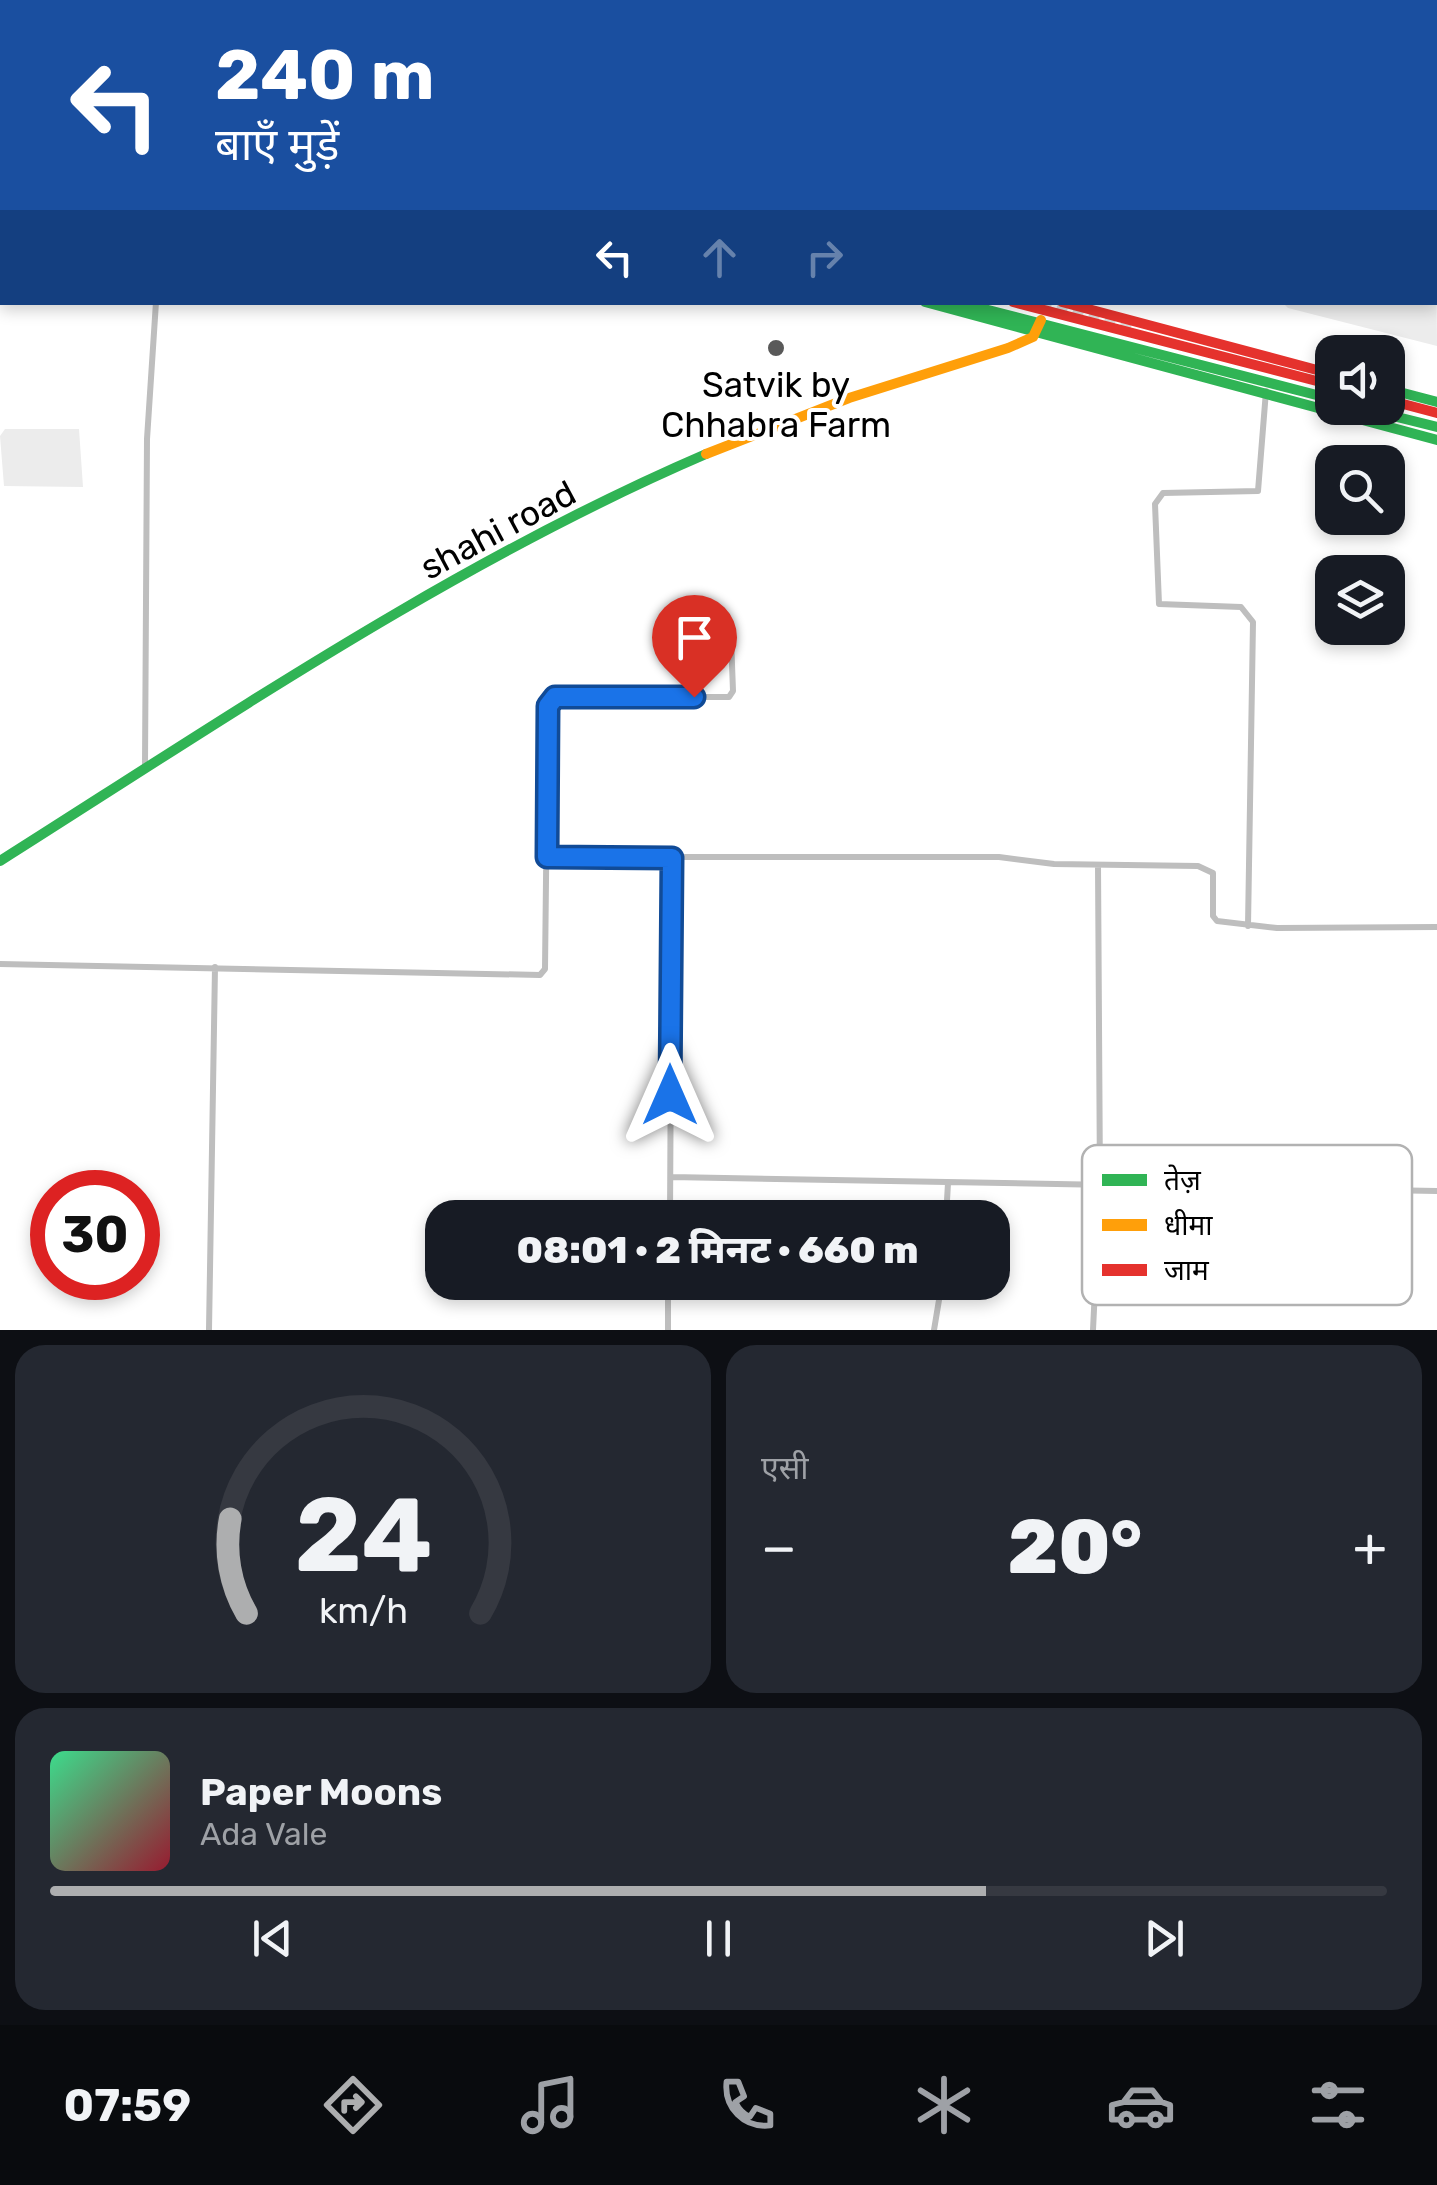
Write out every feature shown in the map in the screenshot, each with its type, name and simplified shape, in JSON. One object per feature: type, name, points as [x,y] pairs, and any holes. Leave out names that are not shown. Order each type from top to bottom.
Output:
[{"type":"main road","points":[[938,305],[1315,395]]},
{"type":"main road","points":[[966,305],[1437,440]]},
{"type":"main road","points":[[1025,305],[1315,382]]},
{"type":"main road","points":[[1073,305],[1315,369]]},
{"type":"main road","points":[[1038,328],[1044,310]]},
{"type":"main road","name":"shahi road","points":[[0,861],[328,653],[658,476],[770,428],[1008,348],[1038,328]]},
{"type":"main road","points":[[1405,394],[1437,402]]},
{"type":"main road","points":[[1405,405],[1437,413]]},
{"type":"main road","points":[[1405,419],[1437,427]]},
{"type":"street","points":[[146,765],[147,438],[156,305]]},
{"type":"street","points":[[1248,926],[1253,622],[1241,607],[1158,604],[1155,504],[1163,493],[1258,491],[1266,391]]},
{"type":"street","points":[[0,964],[540,975],[545,968],[550,699],[729,697],[733,691],[731,637]]},
{"type":"street","points":[[547,857],[1011,857],[1098,866],[1206,867],[1214,878],[1214,919],[1248,926],[1437,926]]},
{"type":"street","points":[[670,1200],[672,858]]},
{"type":"street","points":[[1098,866],[1100,1145]]},
{"type":"street","points":[[209,1330],[215,967]]},
{"type":"street","points":[[671,1177],[1082,1185]]},
{"type":"street","points":[[947,1200],[948,1183]]},
{"type":"street","points":[[1412,1191],[1437,1191]]},
{"type":"street","points":[[668,1300],[668,1330]]},
{"type":"street","points":[[934,1330],[939,1300]]},
{"type":"street","points":[[1093,1330],[1094,1305]]},
{"type":"shaded area","points":[[1285,305],[1437,305],[1437,346]]},
{"type":"shaded area","points":[[5,429],[79,429],[83,487],[4,486],[0,436]]},
{"type":"tunnel","points":[[958,305],[966,307]]},
{"type":"tunnel","points":[[1053,305],[1134,325]]},
{"type":"traffic: fast","points":[[936,305],[1437,440]]},
{"type":"traffic: fast","points":[[969,305],[1315,395]]},
{"type":"traffic: fast","points":[[1405,394],[1437,402]]},
{"type":"traffic: fast","points":[[1405,419],[1437,427]]},
{"type":"traffic: fast","points":[[0,861],[258,697],[434,592],[523,542],[706,454]]},
{"type":"traffic: slow","points":[[706,454],[849,398],[1008,348],[1033,337],[1041,320]]},
{"type":"traffic: jam","points":[[1025,305],[1315,381]]},
{"type":"traffic: jam","points":[[1073,305],[1315,369]]},
{"type":"traffic: jam","points":[[1405,405],[1437,413]]},
{"type":"place","name":"Satvik by Chhabra Farm","points":[[776,348]]},
{"type":"route","points":[[670,1095],[672,858],[547,857],[548,702],[555,697],[694,697]]}]
